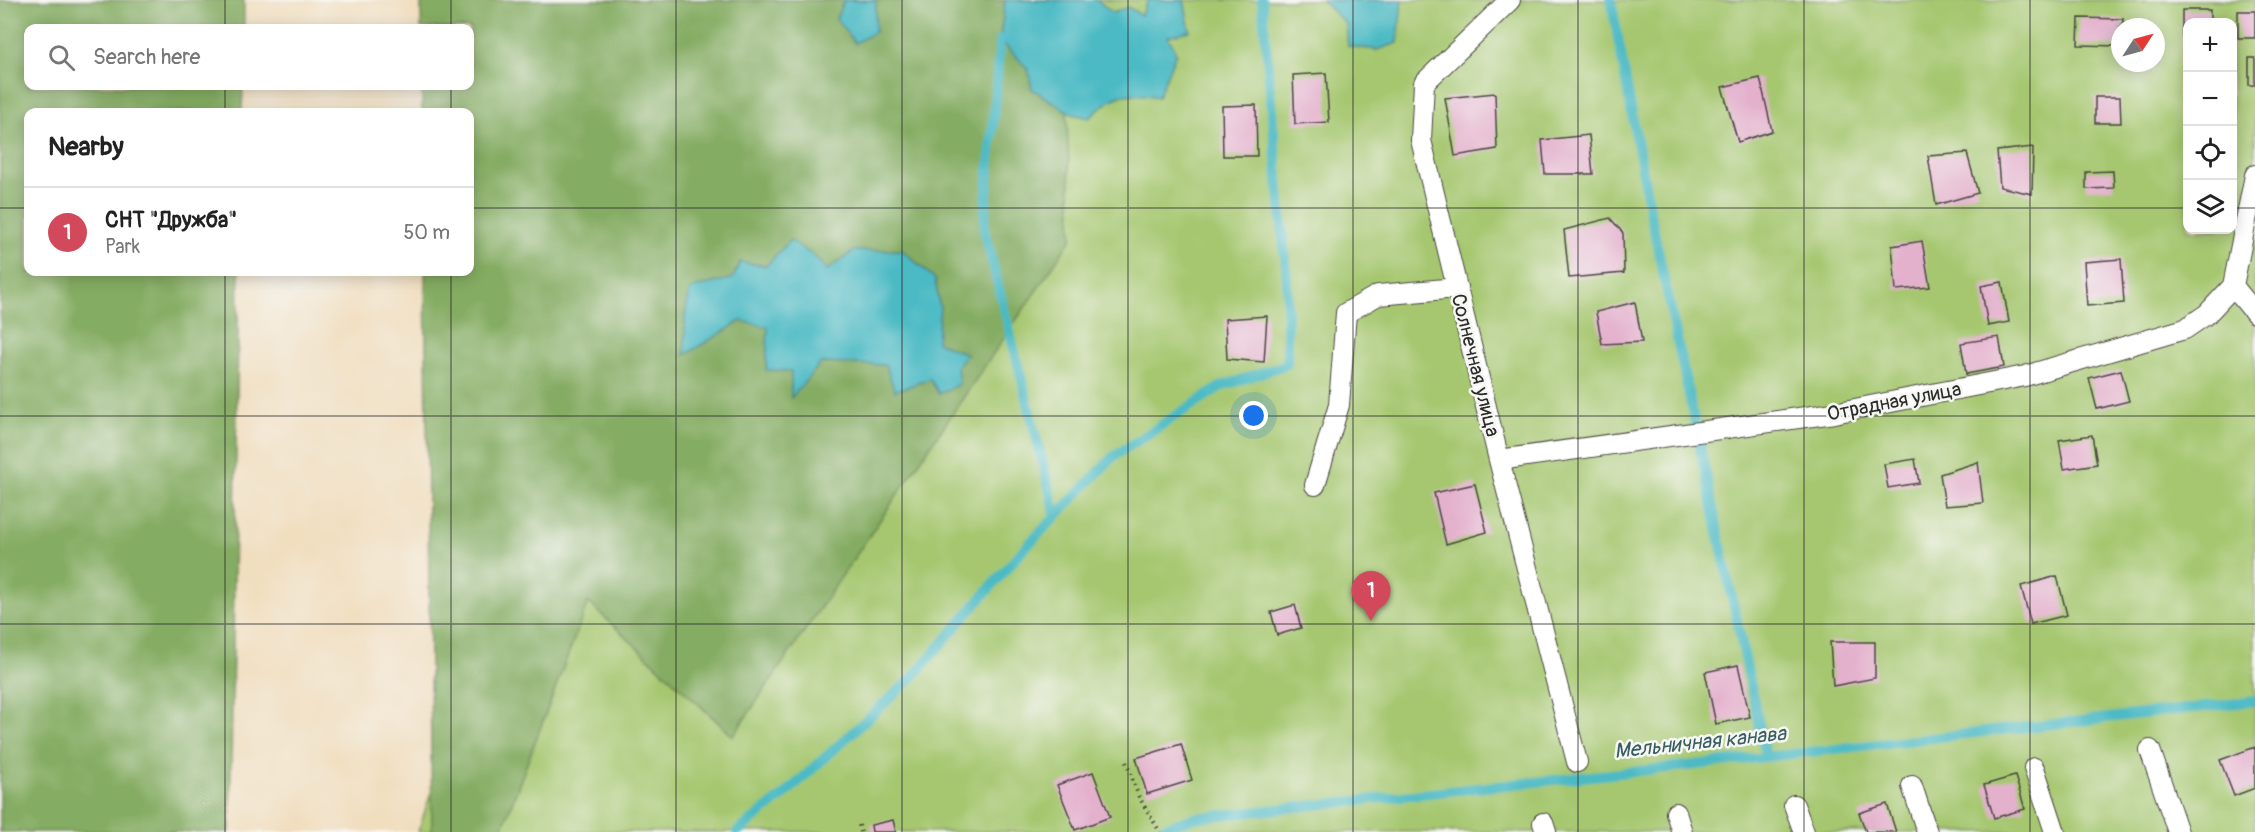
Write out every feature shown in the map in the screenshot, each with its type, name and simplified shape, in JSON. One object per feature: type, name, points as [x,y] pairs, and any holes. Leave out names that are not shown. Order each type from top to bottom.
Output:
[{"type":"lane","name":"Солнечная улица","points":[[1510,0],[1424,83],[1421,140],[1499,460],[1577,762]]},
{"type":"lane","points":[[2255,175],[2233,286],[2255,314]]},
{"type":"lane","name":"Отрадная улица","points":[[1499,460],[1834,413],[2025,376],[2185,329],[2207,314],[2233,286]]},
{"type":"lane","points":[[1316,485],[1339,405],[1346,313],[1378,296],[1457,288]]},
{"type":"lane","points":[[2150,750],[2178,832]]},
{"type":"lane","points":[[2034,768],[2055,832]]},
{"type":"lane","points":[[1912,786],[1927,832]]},
{"type":"lane","points":[[1794,805],[1804,832]]},
{"type":"path","points":[[1126,762],[1139,797],[1160,832]]},
{"type":"path","points":[[859,825],[861,832]]},
{"type":"green space","points":[[0,0],[244,0],[244,24],[24,24],[24,90],[243,90],[242,108],[24,108],[24,276],[239,276],[230,832],[0,832]]},
{"type":"green space","points":[[421,0],[1062,0],[1072,238],[733,736],[588,602],[501,832],[432,832],[425,276],[474,276],[474,108],[422,108],[422,90],[474,90],[474,24],[421,24]]},
{"type":"green space","points":[[621,0],[2255,0],[2255,832],[418,832],[557,410]]},
{"type":"water","points":[[844,0],[876,0],[875,32],[855,43],[836,19]]},
{"type":"water","points":[[1005,0],[1097,0],[1113,13],[1128,7],[1141,15],[1148,0],[1184,0],[1190,31],[1168,36],[1176,53],[1158,97],[1136,94],[1120,96],[1089,118],[1072,114],[1032,89],[1028,69],[1000,40]]},
{"type":"water","points":[[1321,0],[1402,0],[1398,43],[1377,50],[1348,46],[1346,24]]},
{"type":"water","points":[[790,240],[815,257],[827,270],[854,251],[902,250],[935,279],[940,308],[937,342],[967,354],[957,366],[959,384],[939,394],[930,379],[895,391],[885,365],[821,363],[791,398],[791,371],[766,370],[768,327],[741,321],[685,355],[685,315],[690,289],[733,278],[740,262],[766,266]]},
{"type":"building","points":[[2182,10],[2210,10],[2210,18],[2183,18],[2182,37]]},
{"type":"building","points":[[2238,11],[2255,11],[2255,38],[2238,38]]},
{"type":"building","points":[[2079,18],[2111,19],[2111,46],[2078,45]]},
{"type":"building","points":[[2249,58],[2255,58],[2255,85],[2249,85]]},
{"type":"building","points":[[1326,73],[1329,122],[1295,124],[1293,75]]},
{"type":"building","points":[[1760,78],[1772,131],[1738,142],[1722,87]]},
{"type":"building","points":[[1495,93],[1497,149],[1455,156],[1445,98]]},
{"type":"building","points":[[2095,97],[2120,97],[2121,123],[2095,123]]},
{"type":"building","points":[[1256,105],[1257,156],[1223,156],[1222,106]]},
{"type":"building","points":[[1589,135],[1593,174],[1545,174],[1542,140]]},
{"type":"building","points":[[2033,147],[2032,194],[2000,187],[1997,151]]},
{"type":"building","points":[[1967,153],[1978,193],[1936,205],[1928,156]]},
{"type":"building","points":[[2113,171],[2114,188],[2086,189],[2086,172]]},
{"type":"building","points":[[1610,218],[1623,233],[1624,273],[1569,278],[1564,230]]},
{"type":"building","points":[[1922,241],[1930,287],[1896,290],[1892,246]]},
{"type":"building","points":[[2121,259],[2124,303],[2087,306],[2084,262]]},
{"type":"building","points":[[2002,282],[2009,322],[1988,326],[1981,286]]},
{"type":"building","points":[[1635,302],[1642,342],[1602,344],[1596,312]]},
{"type":"building","points":[[1267,316],[1264,362],[1227,359],[1225,319]]},
{"type":"building","points":[[1999,337],[2004,367],[1966,374],[1961,343]]},
{"type":"building","points":[[2121,370],[2129,401],[2097,409],[2089,378]]},
{"type":"building","points":[[2092,435],[2097,464],[2064,469],[2059,440]]},
{"type":"building","points":[[1915,459],[1919,483],[1888,488],[1884,464]]},
{"type":"building","points":[[1978,462],[1983,503],[1945,506],[1940,474]]},
{"type":"building","points":[[1475,484],[1487,532],[1446,544],[1434,493]]},
{"type":"building","points":[[2057,576],[2067,615],[2031,624],[2021,586]]},
{"type":"building","points":[[1295,605],[1301,628],[1277,635],[1271,612]]},
{"type":"building","points":[[1830,642],[1875,642],[1875,678],[1833,686]]},
{"type":"building","points":[[1738,665],[1750,717],[1716,724],[1705,672]]},
{"type":"building","points":[[1181,744],[1192,780],[1147,794],[1136,758]]},
{"type":"building","points":[[2255,747],[2255,788],[2234,796],[2220,760]]},
{"type":"building","points":[[1093,772],[1110,817],[1075,830],[1057,785]]},
{"type":"building","points":[[2015,776],[2025,809],[1994,818],[1984,785]]},
{"type":"building","points":[[1887,804],[1896,832],[1866,832],[1859,813]]},
{"type":"building","points":[[893,820],[896,832],[872,832],[871,825]]},
{"type":"waterway","points":[[737,832],[784,795],[912,678],[1021,552],[1114,456],[1220,387],[1287,364],[1287,280],[1262,0]]},
{"type":"waterway","points":[[1611,0],[1651,217],[1766,757]]},
{"type":"waterway","points":[[1000,40],[984,229],[1056,516]]},
{"type":"waterway","name":"Мельничная канава","points":[[1151,832],[1193,818],[1686,766],[2255,701]]},
{"type":"place","name":"СНТ \"Дружба\"","points":[[1371,621]]}]
